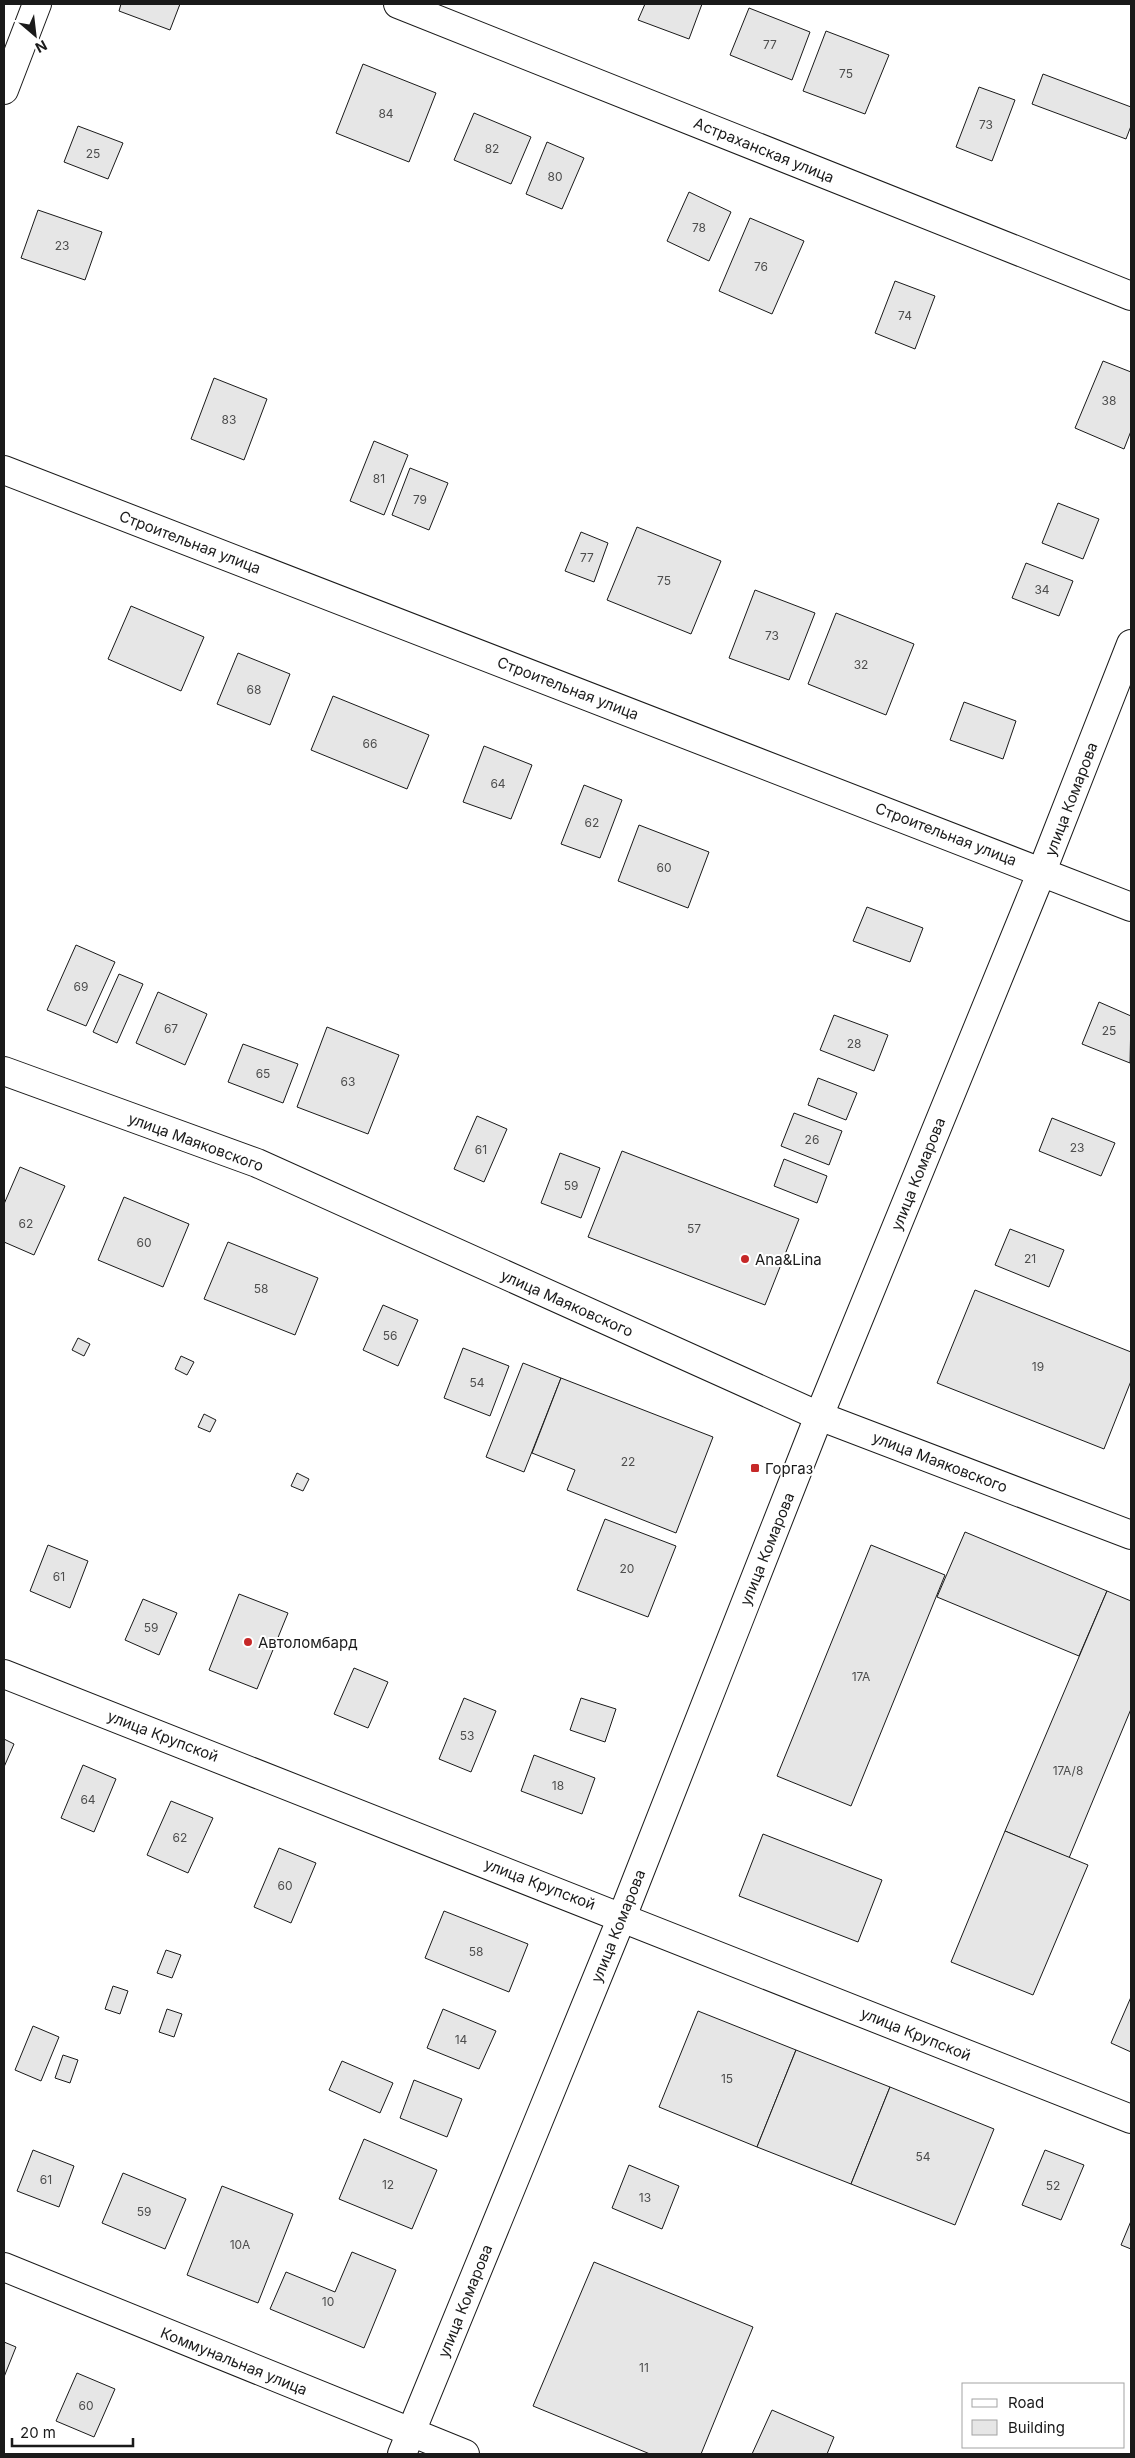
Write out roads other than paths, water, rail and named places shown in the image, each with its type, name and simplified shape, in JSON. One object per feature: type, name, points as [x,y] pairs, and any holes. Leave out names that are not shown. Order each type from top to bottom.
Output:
[{"type":"street","points":[[4,90],[37,4]]},
{"type":"street","name":"Астраханская улица","points":[[398,4],[1131,296]]},
{"type":"street","name":"Строительная улица","points":[[4,470],[1131,907]]},
{"type":"street","name":"улица Комарова","points":[[406,2443],[622,1917],[819,1416],[1042,871],[1131,644]]},
{"type":"street","name":"улица Маяковского","points":[[4,1071],[257,1163],[819,1416],[1131,1535]]},
{"type":"street","name":"улица Крупской","points":[[4,1674],[1131,2119]]},
{"type":"street","name":"Коммунальная улица","points":[[4,2267],[406,2443],[465,2454]]},
{"type":"place","name":"Ana&Lina","points":[[745,1259]]},
{"type":"place","name":"Горгаз","points":[[755,1468]]},
{"type":"place","name":"Автоломбард","points":[[248,1642]]}]
